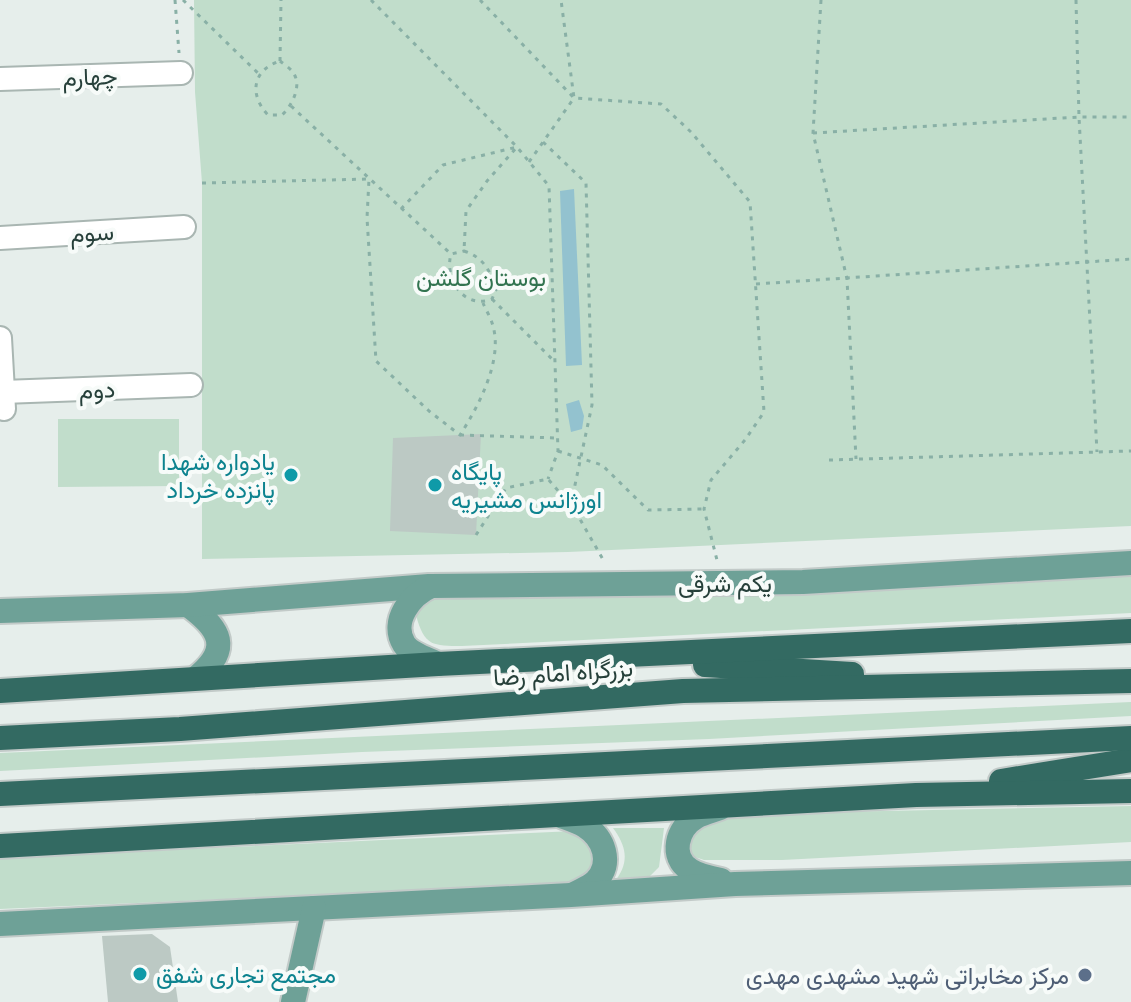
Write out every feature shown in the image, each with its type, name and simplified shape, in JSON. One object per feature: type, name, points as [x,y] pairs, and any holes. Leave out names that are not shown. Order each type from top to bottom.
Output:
[{"type":"highway","points":[[0,691],[438,664],[1131,631]]},
{"type":"highway","points":[[582,657],[1030,685]]},
{"type":"highway","name":"بزرگراه امام رضا","points":[[0,738],[180,729],[683,691],[1131,681]]},
{"type":"highway","points":[[0,794],[1131,738]]},
{"type":"highway","points":[[916,795],[1131,760]]},
{"type":"highway","points":[[0,846],[916,795],[1131,791]]},
{"type":"main road","name":"یکم شرقی","points":[[0,611],[188,605],[431,586],[803,582],[1131,563]]},
{"type":"main road","points":[[431,586],[417,592],[405,608],[401,630],[403,643],[411,651],[438,664]]},
{"type":"main road","points":[[188,605],[214,627],[219,643],[218,654],[210,667],[196,678]]},
{"type":"main road","points":[[725,806],[696,817],[683,827],[677,841],[678,854],[687,868],[703,876],[735,884]]},
{"type":"main road","points":[[561,816],[585,826],[601,840],[606,856],[604,871],[594,883],[571,895]]},
{"type":"main road","points":[[0,924],[735,884],[1131,873]]},
{"type":"main road","points":[[293,1002],[314,908]]},
{"type":"street","name":"چهارم","points":[[0,79],[181,73]]},
{"type":"street","name":"سوم","points":[[0,238],[184,227]]},
{"type":"street","name":"دوم","points":[[0,338],[4,400],[191,385]]},
{"type":"path","points":[[175,0],[181,73]]},
{"type":"path","points":[[183,0],[259,74]]},
{"type":"path","points":[[280,61],[281,0]]},
{"type":"path","points":[[371,0],[517,147],[549,186],[558,451],[548,479]]},
{"type":"path","points":[[480,0],[574,98],[661,104],[691,132],[750,202],[764,412],[711,480],[704,509],[723,583]]},
{"type":"path","points":[[529,162],[574,98],[561,0]]},
{"type":"path","points":[[821,0],[813,133],[847,279],[856,459]]},
{"type":"path","points":[[1076,0],[1079,117],[1097,452]]},
{"type":"path","points":[[280,61],[295,74],[297,82],[291,106],[282,115],[268,115],[258,104],[256,91],[259,74],[269,64],[280,61]]},
{"type":"path","points":[[291,106],[451,254]]},
{"type":"path","points":[[813,133],[1079,117],[1131,117]]},
{"type":"path","points":[[543,142],[586,183],[592,405],[572,499],[617,584]]},
{"type":"path","points":[[401,209],[443,165],[517,147]]},
{"type":"path","points":[[464,251],[466,211],[517,147]]},
{"type":"path","points":[[202,183],[369,179]]},
{"type":"path","points":[[369,179],[367,218],[376,361],[429,411],[460,435],[557,438]]},
{"type":"path","points":[[464,251],[473,254],[487,266],[496,290],[492,299],[483,303],[471,301],[452,281],[447,267],[451,254],[464,251]]},
{"type":"path","points":[[755,284],[1131,259]]},
{"type":"path","points":[[492,299],[555,362]]},
{"type":"path","points":[[460,435],[478,407],[493,364],[494,328],[483,303]]},
{"type":"path","points":[[558,451],[602,465],[648,510],[704,509]]},
{"type":"path","points":[[829,460],[1131,451]]},
{"type":"path","points":[[548,479],[560,493],[572,499]]},
{"type":"path","points":[[476,535],[506,488],[548,479]]},
{"type":"green space","name":"بوستان گلشن","points":[[194,0],[1131,0],[1131,526],[568,552],[202,559],[202,183],[195,92]]},
{"type":"green space","points":[[58,419],[179,419],[179,486],[58,487]]},
{"type":"green space","points":[[1131,572],[1131,613],[462,646],[431,642],[422,633],[416,615],[431,600]]},
{"type":"green space","points":[[1131,702],[1131,716],[709,739],[362,752],[0,771],[0,753]]},
{"type":"green space","points":[[1131,806],[1131,842],[782,860],[704,860],[689,855],[690,831],[733,814]]},
{"type":"green space","points":[[613,828],[664,828],[659,867],[646,880],[616,880],[625,854]]},
{"type":"green space","points":[[574,831],[592,846],[596,871],[573,884],[0,909],[0,858]]},
{"type":"water","points":[[574,189],[582,365],[566,366],[560,191]]},
{"type":"water","points":[[579,400],[584,416],[582,429],[571,432],[566,404]]},
{"type":"building","name":"پایگاه اورژانس مشیریه","points":[[481,434],[476,535],[390,531],[393,438]]},
{"type":"building","name":"مجتمع تجاری شفق","points":[[152,934],[170,947],[178,1002],[108,1002],[102,936]]},
{"type":"place","name":"یادواره شهدا پانزده خرداد","points":[[291,475]]},
{"type":"place","name":"پایگاه اورژانس مشیریه","points":[[435,485]]},
{"type":"place","name":"مجتمع تجاری شفق","points":[[140,974]]},
{"type":"place","name":"مرکز مخابراتی شهید مشهدی مهدی","points":[[1085,975]]}]
